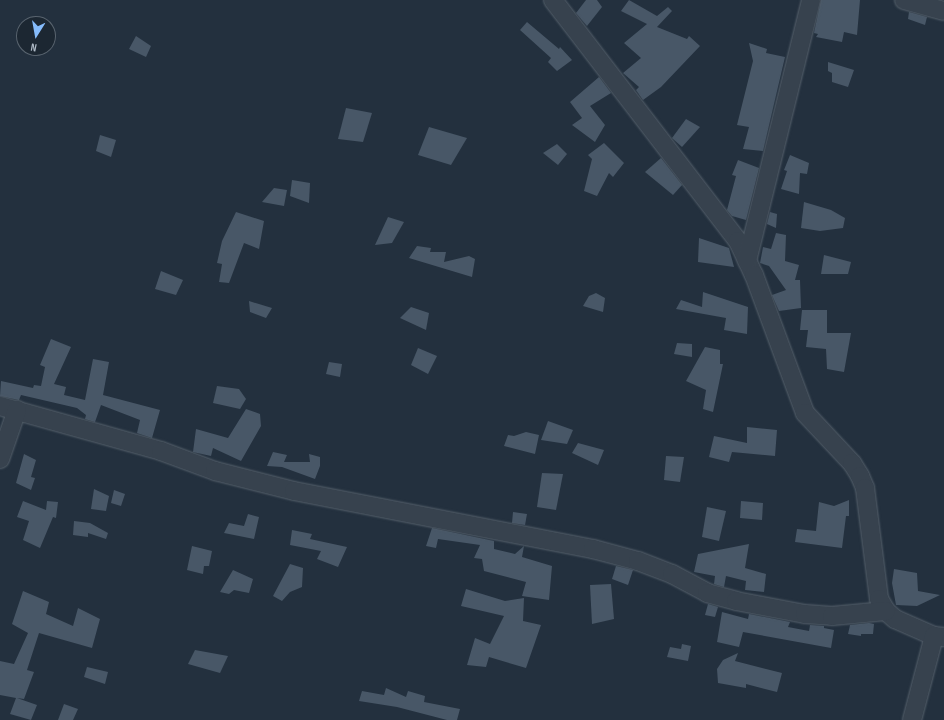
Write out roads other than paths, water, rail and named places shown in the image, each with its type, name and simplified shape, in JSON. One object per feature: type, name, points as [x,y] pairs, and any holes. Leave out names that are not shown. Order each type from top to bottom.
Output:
[{"type":"street","points":[[553,0],[738,241],[805,413],[852,463],[860,476],[865,488],[879,599],[886,611],[895,619],[939,637],[912,720]]},
{"type":"street","points":[[747,261],[811,0]]},
{"type":"street","points":[[904,0],[944,11]]},
{"type":"street","points":[[0,406],[161,451],[215,471],[294,491],[600,551],[638,561],[672,574],[707,593],[736,601],[805,614],[832,616],[886,611]]},
{"type":"street","points":[[0,459],[17,410]]}]
